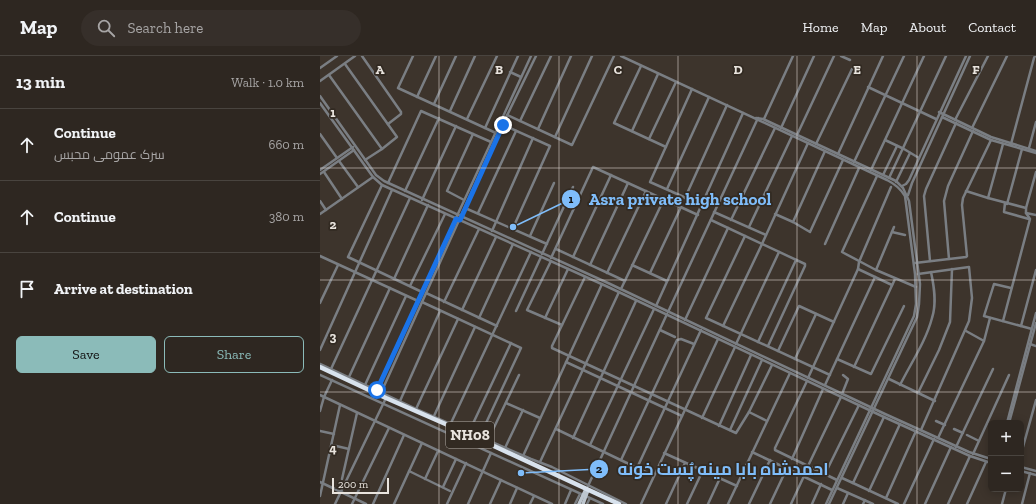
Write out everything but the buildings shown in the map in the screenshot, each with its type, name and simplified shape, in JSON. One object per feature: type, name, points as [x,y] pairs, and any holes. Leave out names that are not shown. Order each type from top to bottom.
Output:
[{"type":"highway","name":"NH08","points":[[320,368],[381,394],[384,401]]},
{"type":"highway","name":"NH08","points":[[320,368],[384,401],[466,433],[613,504]]},
{"type":"highway","name":"NH08","points":[[586,492],[619,504]]},
{"type":"main road","points":[[579,504],[586,492]]},
{"type":"main road","points":[[583,504],[586,492]]},
{"type":"street","points":[[320,63],[321,67],[337,56]]},
{"type":"street","points":[[320,81],[355,56]]},
{"type":"street","points":[[362,56],[401,112],[401,114],[388,124]]},
{"type":"street","points":[[413,56],[398,88],[496,133]]},
{"type":"street","points":[[417,97],[436,56]]},
{"type":"street","points":[[434,104],[456,56]]},
{"type":"street","points":[[450,112],[475,56]]},
{"type":"street","points":[[467,120],[497,56]]},
{"type":"street","points":[[485,128],[518,56]]},
{"type":"street","points":[[320,364],[366,385],[376,392],[531,56]]},
{"type":"street","points":[[536,56],[507,115],[381,394],[540,462],[603,504]]},
{"type":"street","points":[[520,121],[551,56]]},
{"type":"street","points":[[538,129],[571,56]]},
{"type":"street","points":[[555,137],[592,56]]},
{"type":"street","points":[[507,115],[572,145],[614,56]]},
{"type":"street","points":[[621,56],[758,119],[859,168],[896,183],[902,186],[908,195]]},
{"type":"street","points":[[764,119],[793,56]]},
{"type":"street","points":[[781,128],[814,56]]},
{"type":"street","points":[[798,135],[834,56]]},
{"type":"street","points":[[841,56],[850,60]]},
{"type":"street","points":[[838,154],[883,56]]},
{"type":"street","points":[[854,162],[904,56]]},
{"type":"street","points":[[872,170],[924,56]]},
{"type":"street","points":[[889,178],[904,149],[946,56]]},
{"type":"street","points":[[902,186],[909,180],[938,114],[966,56]]},
{"type":"street","points":[[915,263],[908,195],[912,183],[970,56]]},
{"type":"street","points":[[930,261],[924,196],[956,122],[988,56]]},
{"type":"street","points":[[949,259],[944,201],[948,186],[1007,56]]},
{"type":"street","points":[[1011,144],[1034,58],[1036,56]]},
{"type":"street","points":[[344,64],[397,138],[365,160]]},
{"type":"street","points":[[641,66],[614,122],[666,147]]},
{"type":"street","points":[[816,144],[852,69]]},
{"type":"street","points":[[510,72],[522,77]]},
{"type":"street","points":[[632,131],[658,74]]},
{"type":"street","points":[[329,75],[382,149]]},
{"type":"street","points":[[649,139],[676,82]]},
{"type":"street","points":[[868,87],[936,120]]},
{"type":"street","points":[[692,89],[650,182],[702,206]]},
{"type":"street","points":[[320,96],[373,177],[382,185],[457,217],[496,237],[542,256]]},
{"type":"street","points":[[667,189],[709,97]]},
{"type":"street","points":[[320,103],[376,175],[445,214],[457,217]]},
{"type":"street","points":[[685,198],[727,105]]},
{"type":"street","points":[[388,183],[421,112],[423,111],[491,142]]},
{"type":"street","points":[[590,445],[698,215],[743,113]]},
{"type":"street","points":[[938,114],[1003,144],[1036,152]]},
{"type":"street","points":[[405,191],[439,118]]},
{"type":"street","points":[[758,119],[764,119],[889,178],[896,183],[905,196],[917,274],[919,304],[917,317],[889,379],[832,490],[830,504]]},
{"type":"street","points":[[575,504],[586,492],[633,385],[758,119]]},
{"type":"street","points":[[1029,149],[1036,122]]},
{"type":"street","points":[[503,125],[550,146],[513,228]]},
{"type":"street","points":[[421,201],[456,126]]},
{"type":"street","points":[[731,220],[774,128]]},
{"type":"street","points":[[973,130],[991,140],[1011,144],[1036,152]]},
{"type":"street","points":[[478,213],[516,131]]},
{"type":"street","points":[[320,134],[358,188]]},
{"type":"street","points":[[464,200],[448,191],[473,134]]},
{"type":"street","points":[[749,227],[792,136]]},
{"type":"street","points":[[492,231],[533,138]]},
{"type":"street","points":[[885,140],[919,158]]},
{"type":"street","points":[[915,263],[967,256],[962,205],[963,198],[991,140]]},
{"type":"street","points":[[723,326],[808,143]]},
{"type":"street","points":[[988,198],[1003,144]]},
{"type":"street","points":[[883,175],[897,146]]},
{"type":"street","points":[[321,169],[338,160],[354,148]]},
{"type":"street","points":[[1022,149],[1004,212],[1030,219]]},
{"type":"street","points":[[793,222],[825,151]]},
{"type":"street","points":[[896,183],[910,153]]},
{"type":"street","points":[[775,214],[810,232],[843,160]]},
{"type":"street","points":[[562,325],[527,310],[593,167],[698,215]]},
{"type":"street","points":[[825,244],[859,168]]},
{"type":"street","points":[[320,174],[321,169]]},
{"type":"street","points":[[321,169],[342,199]]},
{"type":"street","points":[[1003,321],[1030,219],[1026,213],[1026,208],[1036,172]]},
{"type":"street","points":[[573,257],[611,175]]},
{"type":"street","points":[[877,176],[842,253],[895,279],[916,287]]},
{"type":"street","points":[[320,214],[373,177]]},
{"type":"street","points":[[530,236],[554,183]]},
{"type":"street","points":[[590,265],[628,183]]},
{"type":"street","points":[[382,185],[348,256],[376,271],[422,292]]},
{"type":"street","points":[[837,480],[777,452],[774,448],[808,379],[858,269],[859,262],[891,187]]},
{"type":"street","points":[[516,311],[572,188]]},
{"type":"street","points":[[320,350],[392,190]]},
{"type":"street","points":[[607,273],[646,191]]},
{"type":"street","points":[[966,191],[1026,208]]},
{"type":"street","points":[[331,369],[410,198]]},
{"type":"street","points":[[540,462],[664,199]]},
{"type":"street","points":[[320,201],[326,210]]},
{"type":"street","points":[[394,279],[428,205]]},
{"type":"street","points":[[650,273],[681,207]]},
{"type":"street","points":[[465,208],[547,244]]},
{"type":"street","points":[[714,212],[766,235]]},
{"type":"street","points":[[1026,213],[1036,215]]},
{"type":"street","points":[[410,286],[445,214]]},
{"type":"street","points":[[461,219],[492,231],[542,256],[655,307],[718,339],[722,339]]},
{"type":"street","points":[[711,220],[805,264],[806,266],[768,346]]},
{"type":"street","points":[[876,270],[894,227]]},
{"type":"street","points":[[684,320],[728,228]]},
{"type":"street","points":[[444,302],[479,229]]},
{"type":"street","points":[[892,232],[905,236]]},
{"type":"street","points":[[744,236],[706,318],[830,375]]},
{"type":"street","points":[[462,310],[496,237]]},
{"type":"street","points":[[479,318],[513,244]]},
{"type":"street","points":[[556,249],[625,281]]},
{"type":"street","points":[[451,424],[531,252]]},
{"type":"street","points":[[702,418],[779,252]]},
{"type":"street","points":[[320,257],[418,301]]},
{"type":"street","points":[[551,260],[585,277],[620,291],[636,301],[655,307]]},
{"type":"street","points":[[758,342],[796,260]]},
{"type":"street","points":[[320,303],[338,265]]},
{"type":"street","points":[[632,265],[667,281]]},
{"type":"street","points":[[917,274],[968,267],[970,269],[971,312],[966,331],[921,430]]},
{"type":"street","points":[[545,318],[568,269]]},
{"type":"street","points":[[858,269],[892,285]]},
{"type":"street","points":[[918,393],[939,350],[950,322],[952,269]]},
{"type":"street","points":[[1021,326],[1036,270]]},
{"type":"street","points":[[900,385],[933,317],[934,285],[931,272]]},
{"type":"street","points":[[826,504],[842,478],[912,320],[916,304],[917,274]]},
{"type":"street","points":[[585,277],[552,348],[737,433],[772,365]]},
{"type":"street","points":[[792,459],[875,277]]},
{"type":"street","points":[[854,367],[895,279]]},
{"type":"street","points":[[523,456],[602,284]]},
{"type":"street","points":[[1011,288],[994,284],[984,316],[1032,329]]},
{"type":"street","points":[[349,377],[390,288]]},
{"type":"street","points":[[426,293],[497,326]]},
{"type":"street","points":[[366,385],[406,296]]},
{"type":"street","points":[[573,438],[636,301]]},
{"type":"street","points":[[422,302],[522,348],[480,436]]},
{"type":"street","points":[[778,351],[799,306],[834,322]]},
{"type":"street","points":[[837,359],[871,374],[904,306]]},
{"type":"street","points":[[415,308],[419,310]]},
{"type":"street","points":[[400,401],[440,311]]},
{"type":"street","points":[[667,313],[684,320],[772,365],[808,379]]},
{"type":"street","points":[[1009,420],[1033,335],[1032,329],[1036,313]]},
{"type":"street","points":[[795,359],[816,314]]},
{"type":"street","points":[[938,438],[984,341],[990,318]]},
{"type":"street","points":[[416,409],[458,319]]},
{"type":"street","points":[[1009,420],[1036,323]]},
{"type":"street","points":[[434,416],[475,327]]},
{"type":"street","points":[[660,330],[675,337]]},
{"type":"street","points":[[637,468],[666,408],[700,330]]},
{"type":"street","points":[[966,331],[984,341]]},
{"type":"street","points":[[621,460],[677,340],[681,339],[694,344]]},
{"type":"street","points":[[641,504],[718,339]]},
{"type":"street","points":[[469,432],[511,343]]},
{"type":"street","points":[[1030,344],[1036,346]]},
{"type":"street","points":[[735,346],[970,456],[988,458]]},
{"type":"street","points":[[719,426],[751,355]]},
{"type":"street","points":[[730,430],[762,360]]},
{"type":"street","points":[[566,362],[682,416]]},
{"type":"street","points":[[956,447],[993,369]]},
{"type":"street","points":[[728,504],[790,373]]},
{"type":"street","points":[[320,375],[384,401],[571,490],[586,492],[626,504]]},
{"type":"street","points":[[808,466],[848,379],[843,375]]},
{"type":"street","points":[[975,456],[979,441],[1009,375]]},
{"type":"street","points":[[488,440],[519,376]]},
{"type":"street","points":[[889,379],[934,401]]},
{"type":"street","points":[[320,411],[324,397],[332,380]]},
{"type":"street","points":[[320,395],[552,504]]},
{"type":"street","points":[[841,395],[859,405],[921,430],[986,462],[967,504]]},
{"type":"street","points":[[1024,443],[1036,400]]},
{"type":"street","points":[[335,504],[384,401]]},
{"type":"street","points":[[506,403],[540,418]]},
{"type":"street","points":[[320,496],[321,483],[332,445],[340,405]]},
{"type":"street","points":[[826,474],[859,405]]},
{"type":"street","points":[[505,448],[523,410]]},
{"type":"street","points":[[749,412],[767,421]]},
{"type":"street","points":[[342,479],[357,413]]},
{"type":"street","points":[[852,483],[884,417]]},
{"type":"street","points":[[936,421],[945,425]]},
{"type":"street","points":[[869,491],[900,424]]},
{"type":"street","points":[[352,504],[389,428]]},
{"type":"street","points":[[556,429],[654,476]]},
{"type":"street","points":[[954,429],[963,433]]},
{"type":"street","points":[[320,431],[334,434]]},
{"type":"street","points":[[886,498],[916,431]]},
{"type":"street","points":[[373,504],[404,435]]},
{"type":"street","points":[[967,435],[979,441]]},
{"type":"street","points":[[904,504],[934,439]]},
{"type":"street","points":[[394,504],[422,443]]},
{"type":"street","points":[[332,445],[349,449]]},
{"type":"street","points":[[925,504],[951,447]]},
{"type":"street","points":[[425,479],[438,451]]},
{"type":"street","points":[[752,452],[832,490]]},
{"type":"street","points":[[468,504],[492,453]]},
{"type":"street","points":[[664,453],[737,486]]},
{"type":"street","points":[[948,504],[970,456]]},
{"type":"street","points":[[443,487],[456,459]]},
{"type":"street","points":[[749,504],[770,460]]},
{"type":"street","points":[[666,504],[685,462]]},
{"type":"street","points":[[447,504],[466,463]]},
{"type":"street","points":[[770,504],[787,468]]},
{"type":"street","points":[[1024,468],[1036,472]]},
{"type":"street","points":[[687,504],[703,470]]},
{"type":"street","points":[[409,471],[450,490]]},
{"type":"street","points":[[1024,472],[1036,475]]},
{"type":"street","points":[[1022,504],[1030,474]]},
{"type":"street","points":[[791,504],[804,476]]},
{"type":"street","points":[[708,504],[720,478]]},
{"type":"street","points":[[842,478],[898,504]]},
{"type":"street","points":[[490,504],[501,480]]},
{"type":"street","points":[[321,483],[366,504]]},
{"type":"street","points":[[812,504],[821,484]]},
{"type":"street","points":[[510,504],[517,488]]},
{"type":"street","points":[[837,488],[873,504]]},
{"type":"street","points":[[565,504],[571,490]]},
{"type":"street","points":[[586,492],[587,504]]},
{"type":"street","points":[[1002,504],[1005,492]]},
{"type":"street","points":[[843,504],[848,493]]},
{"type":"street","points":[[530,504],[534,496]]},
{"type":"street","points":[[863,504],[864,500]]},
{"type":"place","name":"Asra private high school","points":[[513,227]]},
{"type":"place","name":"احمدشاه بابا مینه پُست خونه","points":[[521,473]]},
{"type":"route","points":[[377,390],[456,219],[460,220],[503,125]]}]
